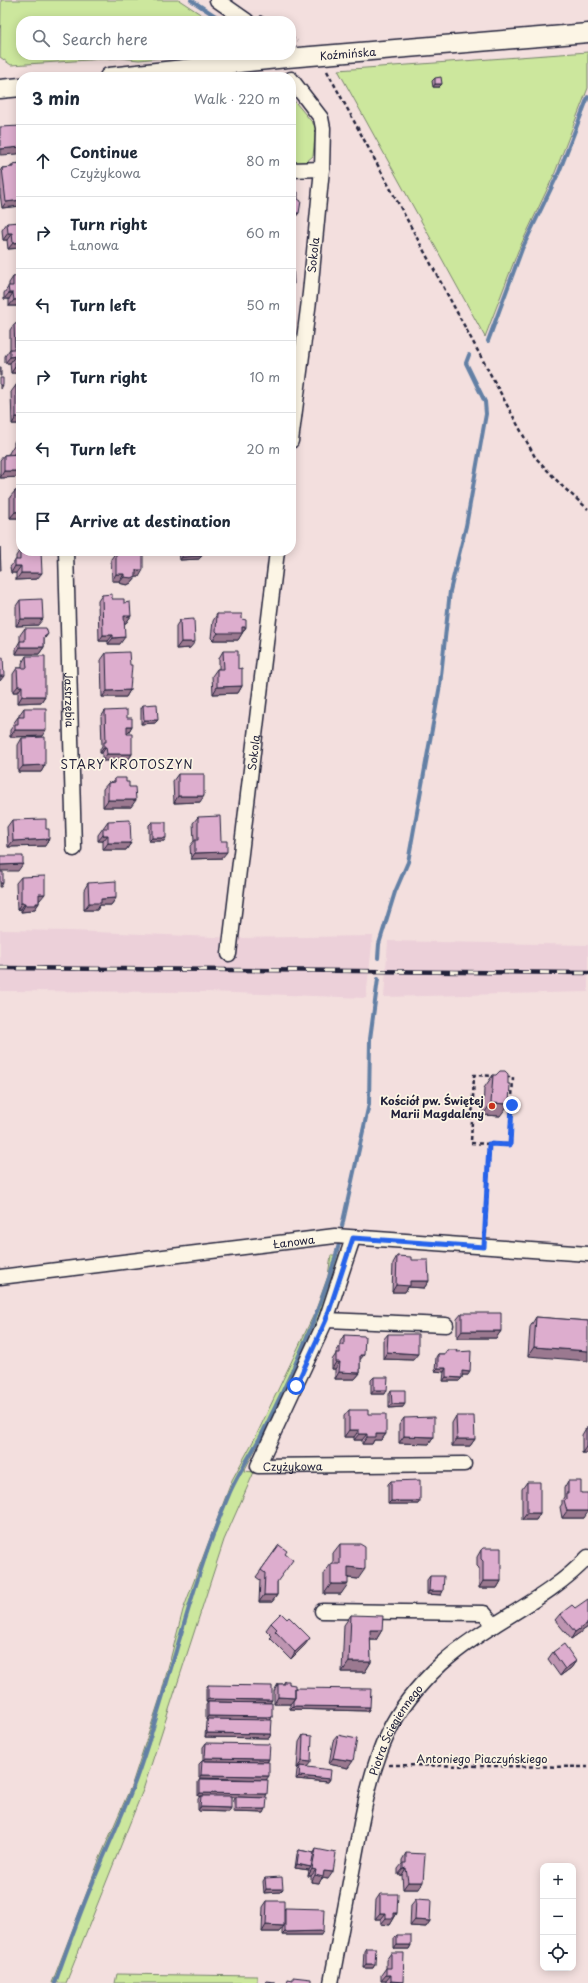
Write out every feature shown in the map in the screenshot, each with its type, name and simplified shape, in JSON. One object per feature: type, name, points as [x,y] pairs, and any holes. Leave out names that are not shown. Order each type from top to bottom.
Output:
[{"type":"main road","name":"Koźmińska","points":[[296,55],[588,33]]},
{"type":"main road","name":"Koźmińska","points":[[151,72],[251,60]]},
{"type":"main road","points":[[0,89],[16,87]]},
{"type":"street","points":[[217,0],[240,16]]},
{"type":"street","name":"Sokola","points":[[286,60],[289,72]]},
{"type":"street","name":"Sokola","points":[[296,86],[321,118],[323,128],[322,169],[310,293],[296,402]]},
{"type":"street","points":[[296,170],[322,169]]},
{"type":"street","name":"Jastrzębia","points":[[66,556],[74,849]]},
{"type":"street","name":"Sokola","points":[[229,954],[276,556]]},
{"type":"street","name":"Łanowa","points":[[0,1277],[335,1236],[588,1254]]},
{"type":"street","name":"Czyżykowa","points":[[353,1238],[326,1320],[258,1466],[464,1464]]},
{"type":"street","points":[[326,1320],[446,1324]]},
{"type":"street","name":"Piotra Ściegiennego","points":[[331,1983],[358,1834],[376,1765],[388,1732],[405,1705],[419,1687],[442,1664],[476,1636],[553,1586],[580,1566],[588,1557]]},
{"type":"street","points":[[322,1611],[484,1613],[494,1624]]},
{"type":"path","points":[[325,67],[535,457],[588,510]]},
{"type":"path","points":[[474,1075],[513,1077],[510,1145],[489,1144],[470,1143],[474,1075]]},
{"type":"path","points":[[484,1247],[489,1144]]},
{"type":"path","name":"Antoniego Piaczyńskiego","points":[[376,1765],[588,1766]]},
{"type":"shaded area","points":[[0,930],[72,931],[237,938],[373,936],[366,998],[206,992],[0,991]]},
{"type":"shaded area","points":[[388,941],[588,945],[588,992],[384,997]]},
{"type":"green space","points":[[1,0],[179,0],[203,16],[16,16],[16,60],[89,60],[11,65],[0,57]]},
{"type":"green space","points":[[588,52],[588,88],[554,175],[518,251],[485,337],[338,70]]},
{"type":"green space","points":[[296,103],[316,127],[313,156],[306,162],[296,163]]},
{"type":"green space","points":[[331,1255],[340,1255],[320,1313],[276,1408],[244,1471],[254,1472],[224,1540],[143,1790],[66,1983],[52,1983],[100,1858],[132,1784],[161,1695],[183,1610],[232,1480],[256,1436],[315,1312],[328,1276]]},
{"type":"green space","points":[[117,1974],[257,1976],[257,1983],[115,1983]]},
{"type":"building","points":[[441,77],[442,84],[435,84],[435,78]]},
{"type":"building","points":[[16,126],[16,147],[0,149],[0,127]]},
{"type":"building","points":[[13,164],[16,164],[16,201],[6,202],[2,168],[13,167]]},
{"type":"building","points":[[296,192],[298,192],[298,199],[301,201],[299,213],[296,213]]},
{"type":"building","points":[[16,222],[16,243],[13,243],[12,233],[8,233],[7,223]]},
{"type":"building","points":[[13,277],[16,277],[16,300],[14,300],[13,293],[9,293],[8,286],[13,286]]},
{"type":"building","points":[[14,324],[16,324],[16,367],[15,356],[10,357],[10,349],[15,349]]},
{"type":"building","points":[[0,378],[3,378],[3,385],[0,385]]},
{"type":"building","points":[[16,454],[16,471],[4,471],[4,455]]},
{"type":"building","points":[[15,491],[16,491],[16,512]]},
{"type":"building","points":[[0,547],[1,570],[0,570]]},
{"type":"building","points":[[20,556],[41,556],[42,573],[21,573],[21,566],[15,566],[15,560],[20,560]]},
{"type":"building","points":[[116,556],[143,556],[143,570],[136,570],[136,576],[132,578],[124,577],[124,574],[116,574]]},
{"type":"building","points":[[112,594],[112,599],[124,599],[124,603],[130,602],[131,616],[124,616],[125,637],[113,638],[113,635],[103,635],[102,595]]},
{"type":"building","points":[[42,599],[43,619],[21,619],[20,600]]},
{"type":"building","points":[[217,614],[242,614],[242,619],[246,620],[246,627],[242,627],[242,633],[218,633],[216,631]]},
{"type":"building","points":[[194,619],[195,642],[181,642],[180,620]]},
{"type":"building","points":[[25,628],[46,628],[48,634],[44,637],[44,647],[20,647],[20,641],[25,641]]},
{"type":"building","points":[[223,651],[238,651],[238,669],[242,668],[242,686],[217,687],[217,669],[224,669]]},
{"type":"building","points":[[129,652],[130,665],[132,665],[130,690],[107,691],[106,653]]},
{"type":"building","points":[[26,656],[45,656],[45,696],[22,696],[22,686],[18,686],[17,668],[27,668]]},
{"type":"building","points":[[3,657],[4,676],[0,676],[0,658]]},
{"type":"building","points":[[157,704],[158,720],[144,720],[143,705]]},
{"type":"building","points":[[24,708],[46,708],[46,730],[15,730],[15,724],[18,724],[18,717],[24,717]]},
{"type":"building","points":[[127,710],[127,718],[132,718],[132,726],[127,726],[127,734],[132,734],[132,754],[107,754],[106,747],[104,747],[104,742],[106,742],[105,711]]},
{"type":"building","points":[[45,737],[45,765],[23,766],[22,738]]},
{"type":"building","points":[[178,774],[204,774],[204,796],[178,796]]},
{"type":"building","points":[[115,778],[126,778],[126,782],[129,782],[129,787],[135,787],[136,800],[108,800],[108,783],[115,782]]},
{"type":"building","points":[[220,816],[221,841],[227,841],[227,852],[195,853],[195,840],[198,840],[198,817]]},
{"type":"building","points":[[46,819],[46,829],[49,829],[49,839],[13,841],[12,820]]},
{"type":"building","points":[[130,820],[131,843],[108,843],[108,835],[103,835],[103,828],[108,828],[108,821]]},
{"type":"building","points":[[152,822],[166,822],[166,838],[152,838]]},
{"type":"building","points":[[0,856],[23,856],[23,864],[0,865]]},
{"type":"building","points":[[0,872],[3,872],[3,883],[0,883]]},
{"type":"building","points":[[45,876],[45,894],[39,894],[39,903],[36,903],[36,905],[25,905],[25,903],[21,903],[21,877]]},
{"type":"building","points":[[116,881],[116,898],[101,899],[101,903],[89,903],[88,883]]},
{"type":"building","points":[[500,1071],[505,1071],[508,1074],[508,1084],[510,1084],[509,1104],[491,1103],[493,1075],[496,1075]]},
{"type":"building","points":[[397,1256],[411,1257],[411,1260],[428,1260],[429,1281],[410,1281],[410,1286],[396,1285]]},
{"type":"building","points":[[462,1313],[501,1313],[501,1331],[462,1331]]},
{"type":"building","points":[[536,1317],[588,1321],[588,1351],[534,1347]]},
{"type":"building","points":[[388,1334],[418,1334],[418,1354],[387,1352]]},
{"type":"building","points":[[344,1335],[365,1336],[364,1355],[360,1355],[360,1373],[339,1372],[340,1362],[336,1362],[336,1353],[340,1353],[340,1345],[344,1345]]},
{"type":"building","points":[[447,1350],[458,1350],[457,1352],[471,1351],[470,1372],[462,1371],[462,1378],[446,1377],[446,1368],[438,1368],[438,1354],[446,1354]]},
{"type":"building","points":[[374,1377],[388,1377],[387,1390],[374,1390]]},
{"type":"building","points":[[391,1390],[405,1390],[405,1404],[392,1404]]},
{"type":"building","points":[[349,1410],[368,1410],[368,1414],[386,1414],[386,1434],[376,1434],[376,1437],[367,1437],[367,1434],[359,1434],[359,1430],[349,1430]]},
{"type":"building","points":[[456,1416],[474,1416],[475,1439],[457,1439]]},
{"type":"building","points":[[434,1417],[434,1437],[404,1436],[404,1418]]},
{"type":"building","points":[[586,1428],[588,1428],[588,1447],[586,1447]]},
{"type":"building","points":[[420,1480],[420,1501],[391,1501],[391,1481]]},
{"type":"building","points":[[568,1481],[581,1481],[581,1493],[588,1493],[588,1511],[567,1511],[564,1500],[566,1499],[566,1493],[568,1493]]},
{"type":"building","points":[[527,1482],[540,1482],[540,1513],[527,1513]]},
{"type":"building","points":[[340,1544],[360,1544],[365,1547],[365,1569],[348,1567],[348,1584],[331,1584],[331,1564],[340,1564]]},
{"type":"building","points":[[279,1545],[287,1551],[285,1554],[293,1560],[277,1582],[277,1595],[264,1595],[265,1573],[261,1570]]},
{"type":"building","points":[[483,1548],[501,1548],[501,1581],[483,1581],[483,1561],[481,1559],[481,1550]]},
{"type":"building","points":[[430,1576],[444,1576],[443,1591],[429,1591]]},
{"type":"building","points":[[588,1599],[588,1623],[575,1632],[560,1614],[572,1605],[575,1608]]},
{"type":"building","points":[[281,1613],[287,1619],[289,1617],[310,1638],[295,1652],[275,1631],[277,1629],[271,1623]]},
{"type":"building","points":[[351,1615],[383,1616],[382,1630],[370,1630],[371,1662],[349,1662]]},
{"type":"building","points":[[564,1644],[576,1661],[565,1669],[553,1652]]},
{"type":"building","points":[[285,1681],[289,1681],[289,1684],[295,1685],[295,1698],[278,1697],[278,1684],[285,1684]]},
{"type":"building","points":[[208,1685],[272,1686],[272,1700],[208,1699]]},
{"type":"building","points":[[295,1688],[371,1689],[370,1707],[293,1706]]},
{"type":"building","points":[[208,1702],[272,1703],[272,1717],[208,1716]]},
{"type":"building","points":[[208,1719],[272,1720],[271,1734],[207,1733]]},
{"type":"building","points":[[303,1735],[312,1736],[311,1762],[302,1761]]},
{"type":"building","points":[[338,1735],[357,1739],[353,1761],[333,1758]]},
{"type":"building","points":[[206,1743],[270,1744],[269,1759],[205,1758]]},
{"type":"building","points":[[202,1761],[269,1762],[269,1776],[201,1775]]},
{"type":"building","points":[[300,1766],[331,1770],[330,1779],[299,1776]]},
{"type":"building","points":[[200,1779],[268,1780],[267,1794],[200,1793]]},
{"type":"building","points":[[201,1796],[231,1796],[231,1808],[200,1807]]},
{"type":"building","points":[[236,1797],[267,1798],[266,1809],[236,1809]]},
{"type":"building","points":[[316,1849],[336,1853],[333,1872],[324,1871],[323,1877],[315,1875],[316,1870],[312,1869]]},
{"type":"building","points":[[299,1850],[314,1853],[311,1867],[297,1864]]},
{"type":"building","points":[[406,1853],[425,1854],[423,1882],[408,1882],[406,1868],[403,1869],[403,1863],[406,1863]]},
{"type":"building","points":[[282,1877],[283,1889],[266,1889],[265,1878]]},
{"type":"building","points":[[380,1894],[398,1894],[397,1913],[394,1913],[394,1918],[386,1918],[386,1913],[380,1913]]},
{"type":"building","points":[[416,1899],[431,1900],[430,1921],[415,1920]]},
{"type":"building","points":[[267,1901],[284,1901],[284,1926],[266,1925]]},
{"type":"building","points":[[285,1908],[324,1909],[323,1931],[285,1932]]},
{"type":"building","points":[[397,1935],[411,1935],[411,1945],[397,1945]]},
{"type":"building","points":[[366,1948],[376,1948],[375,1964],[366,1964]]},
{"type":"building","points":[[391,1953],[404,1953],[403,1982],[391,1981],[391,1975],[386,1975],[386,1968],[391,1968]]},
{"type":"building","points":[[293,1977],[311,1979],[311,1983],[287,1983],[288,1979],[293,1980]]},
{"type":"building","points":[[266,1981],[275,1982],[266,1983]]},
{"type":"waterway","points":[[191,0],[215,16]]},
{"type":"waterway","points":[[488,341],[522,249],[559,172],[588,97]]},
{"type":"waterway","points":[[378,958],[379,944],[395,892],[408,862],[440,685],[450,591],[466,526],[486,414],[485,402],[466,363],[469,355]]},
{"type":"waterway","points":[[342,1226],[369,1104],[370,1039],[378,979]]},
{"type":"waterway","points":[[55,1983],[98,1869],[136,1779],[203,1563],[216,1527],[230,1492],[261,1436],[305,1342],[324,1293],[339,1244]]},
{"type":"railway","points":[[0,968],[588,973]]},
{"type":"place","name":"Kościół pw. Świętej Marii Magdaleny","points":[[492,1106]]},
{"type":"district","name":"STARY KROTOSZYN","points":[[127,764]]},
{"type":"route","points":[[296,1386],[326,1320],[353,1238],[484,1247],[489,1144],[510,1145],[512,1105]]}]
